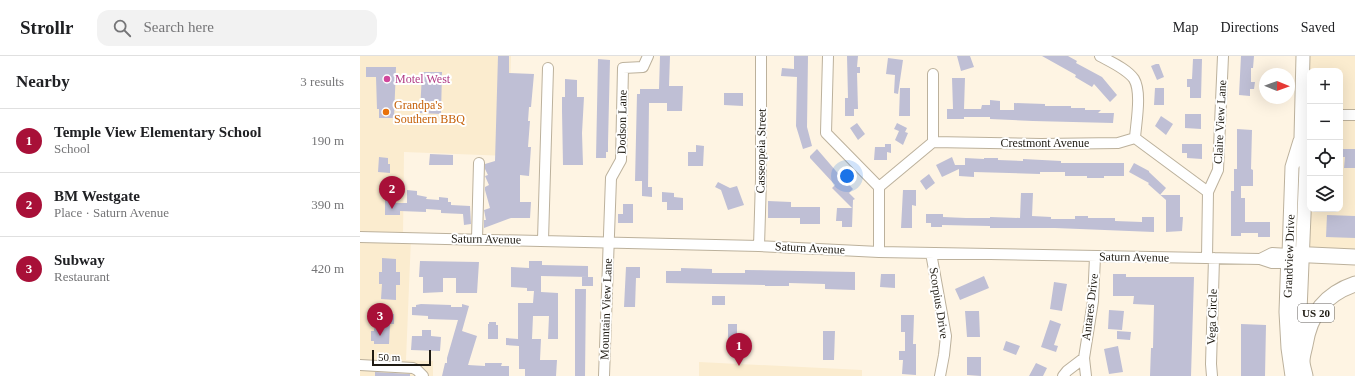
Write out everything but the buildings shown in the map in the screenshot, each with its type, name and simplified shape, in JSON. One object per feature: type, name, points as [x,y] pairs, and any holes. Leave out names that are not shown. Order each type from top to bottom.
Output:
[{"type":"highway","points":[[1295,259],[1355,257]]},
{"type":"highway","points":[[1295,259],[1355,265]]},
{"type":"highway","name":"Grandview Drive","points":[[1293,376],[1289,348],[1287,312],[1295,259]]},
{"type":"highway","name":"US 20","points":[[1302,360],[1306,337],[1312,318],[1319,307],[1344,288],[1355,284]]},
{"type":"highway","name":"Grandview Drive","points":[[1302,360],[1305,376]]},
{"type":"main road","name":"Grandview Drive","points":[[1302,360],[1295,259],[1306,167],[1301,138],[1306,114],[1303,56]]},
{"type":"street","name":"Dodson Lane","points":[[608,242],[611,178],[622,160],[623,68],[643,67],[648,56]]},
{"type":"street","name":"Casseopeia Street","points":[[759,246],[761,179],[761,56]]},
{"type":"street","points":[[828,56],[826,133],[879,187],[879,252]]},
{"type":"street","points":[[1100,56],[1122,69],[1133,78],[1138,89],[1135,138],[1208,192]]},
{"type":"street","name":"Claire View Lane","points":[[1210,258],[1208,192],[1218,170],[1223,56]]},
{"type":"street","points":[[544,240],[548,68]]},
{"type":"street","points":[[879,187],[933,142],[933,74]]},
{"type":"street","points":[[1343,115],[1355,115]]},
{"type":"street","name":"Crestmont Avenue","points":[[933,142],[1041,144],[1110,143],[1135,138]]},
{"type":"street","points":[[477,239],[479,163]]},
{"type":"street","name":"Saturn Avenue","points":[[360,237],[544,240],[759,246],[879,252],[1095,257],[1260,259],[1272,254],[1295,259]]},
{"type":"street","name":"Mountain View Lane","points":[[604,376],[608,242]]},
{"type":"street","name":"Scorpius Drive","points":[[931,253],[946,336],[940,376]]},
{"type":"street","name":"Antares Drive","points":[[1086,376],[1084,358],[1093,301],[1095,257]]},
{"type":"street","name":"Vega Circle","points":[[1210,258],[1212,376]]},
{"type":"street","name":"Antares Drive","points":[[1063,376],[1084,358]]},
{"type":"street","points":[[360,365],[413,368],[423,376]]},
{"type":"shaded area","points":[[360,56],[511,56],[508,156],[404,152],[403,237],[411,238],[406,360],[433,361],[433,376],[360,376]]},
{"type":"shaded area","points":[[1303,56],[1355,56],[1355,251],[1303,248]]},
{"type":"shaded area","points":[[699,362],[862,370],[862,376],[699,376]]},
{"type":"place","name":"Motel West","points":[[387,79]]},
{"type":"place","name":"Grandpa's Southern BBQ","points":[[386,112]]},
{"type":"place","name":"BM Westgate","points":[[392,209]]},
{"type":"place","name":"Subway","points":[[380,336]]},
{"type":"place","name":"Temple View Elementary School","points":[[739,366]]}]
